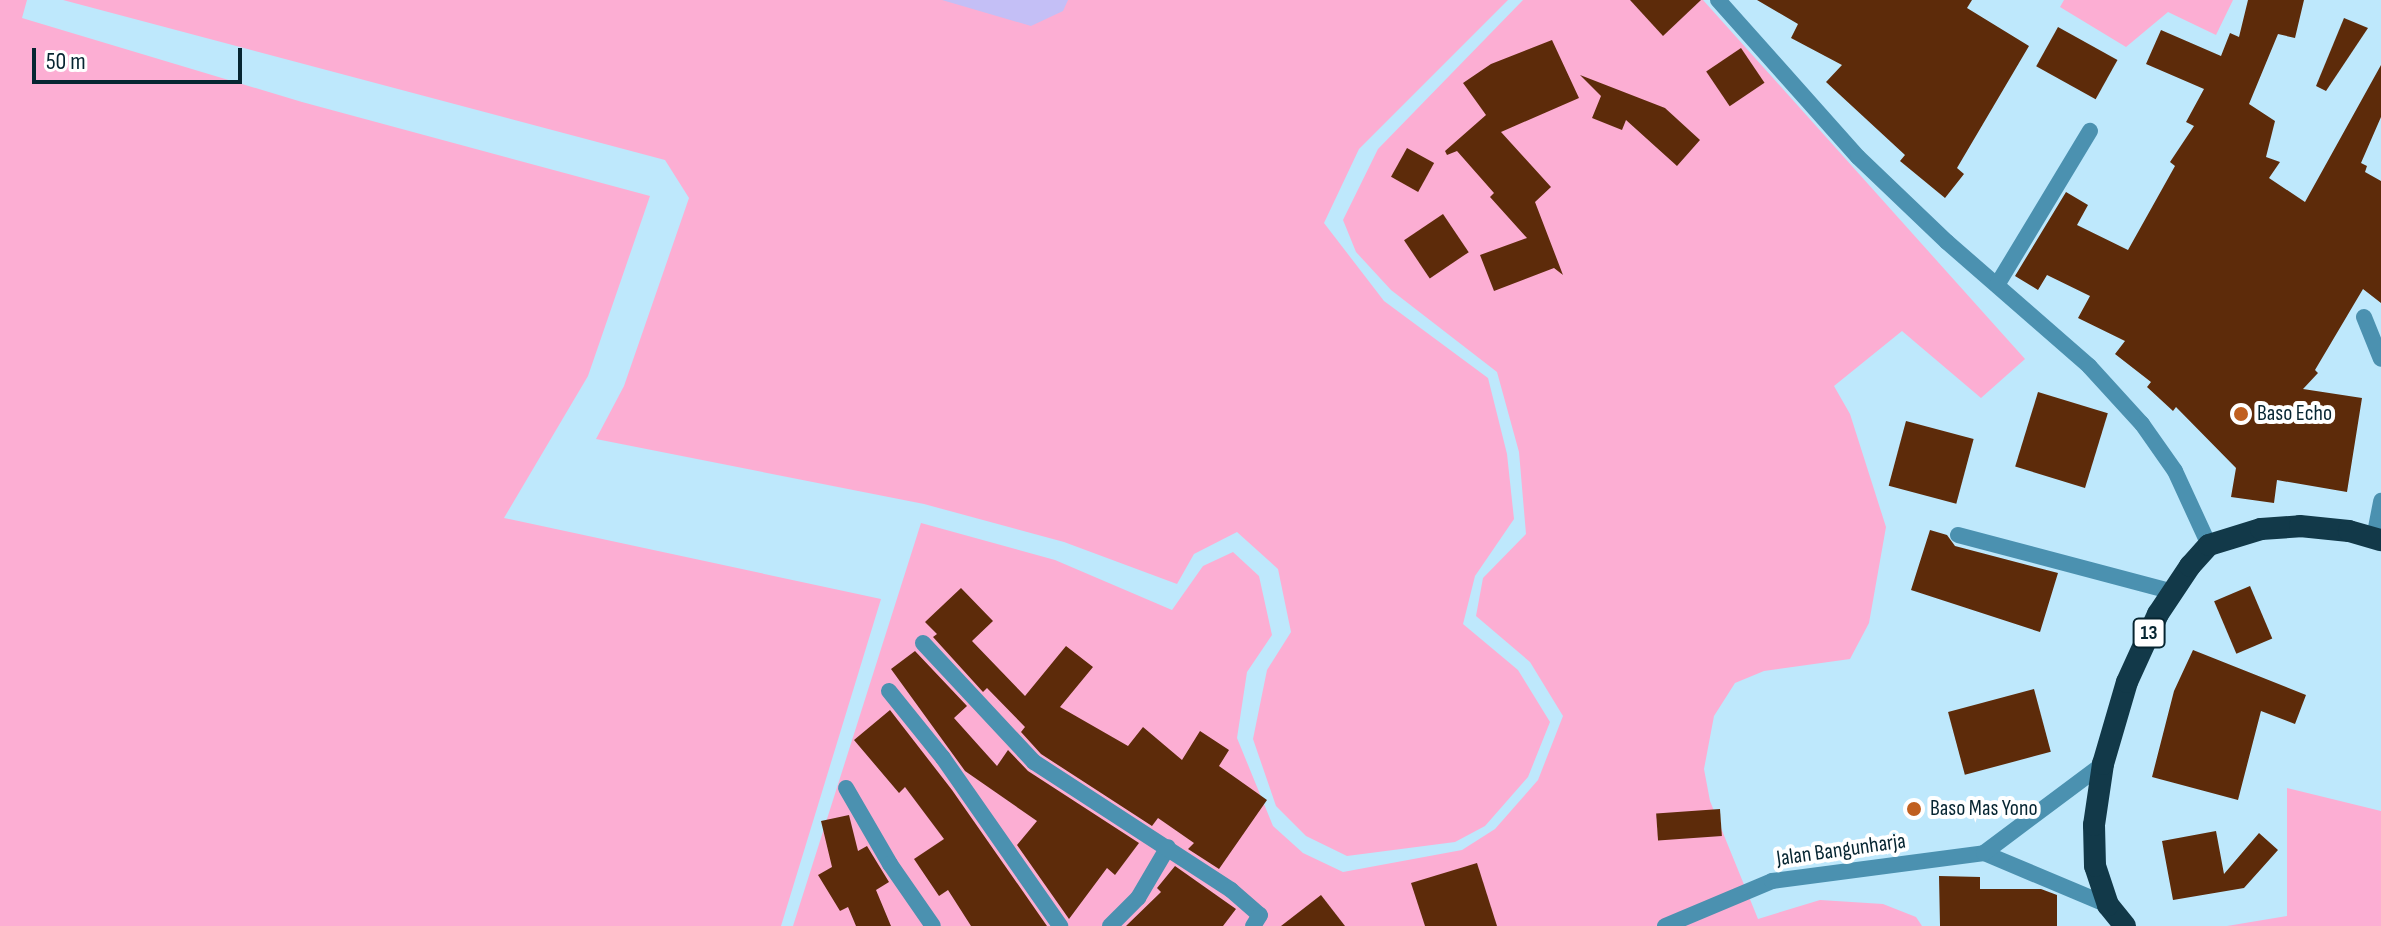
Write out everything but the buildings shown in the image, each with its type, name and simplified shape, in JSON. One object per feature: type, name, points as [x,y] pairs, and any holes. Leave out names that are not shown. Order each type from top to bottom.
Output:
[{"type":"highway","points":[[2209,545],[2261,529],[2300,526],[2377,539]]},
{"type":"highway","name":"13","points":[[2125,926],[2108,905],[2095,866],[2094,825],[2103,764],[2127,682],[2173,592],[2209,545]]},
{"type":"street","points":[[1718,0],[1858,157],[2089,366],[2142,424],[2175,471],[2209,545]]},
{"type":"street","points":[[1997,285],[2090,131]]},
{"type":"street","points":[[2364,317],[2381,359]]},
{"type":"street","points":[[2377,539],[2381,501]]},
{"type":"street","points":[[1958,535],[2173,592]]},
{"type":"street","points":[[923,643],[1042,768],[1168,847],[1260,915],[1253,926]]},
{"type":"street","points":[[889,691],[943,758],[1060,926]]},
{"type":"street","points":[[1984,853],[2103,764]]},
{"type":"street","points":[[846,788],[890,864],[933,926]]},
{"type":"street","points":[[1110,926],[1138,898],[1168,847]]},
{"type":"street","points":[[1984,853],[2108,905]]},
{"type":"street","name":"Jalan Bangunharja","points":[[1665,926],[1772,881],[1984,853]]},
{"type":"shaded area","points":[[0,0],[27,0],[22,18],[302,102],[650,196],[588,376],[504,518],[881,599],[781,926],[0,926]]},
{"type":"shaded area","points":[[63,0],[1508,0],[1359,149],[1324,223],[1384,301],[1488,378],[1507,454],[1514,519],[1475,576],[1463,624],[1518,670],[1550,722],[1528,777],[1485,826],[1455,842],[1347,856],[1306,836],[1276,806],[1253,739],[1267,670],[1291,632],[1278,569],[1237,532],[1194,554],[1177,584],[1064,542],[924,504],[596,439],[624,386],[689,198],[665,160]]},
{"type":"shaded area","points":[[942,0],[1068,0],[1063,11],[1031,26]]},
{"type":"shaded area","points":[[1523,0],[1703,0],[2025,359],[1981,398],[1902,331],[1834,386],[1850,414],[1886,527],[1869,623],[1850,659],[1764,671],[1735,683],[1714,716],[1704,769],[1710,801],[1758,919],[1820,900],[1883,904],[1916,917],[1922,926],[793,926],[921,523],[1055,560],[1172,610],[1203,566],[1233,552],[1259,576],[1272,635],[1247,672],[1237,738],[1273,826],[1303,853],[1343,872],[1462,850],[1495,829],[1538,780],[1563,716],[1530,662],[1476,616],[1483,578],[1526,534],[1519,452],[1497,372],[1391,290],[1356,252],[1343,220],[1378,149]]},
{"type":"shaded area","points":[[2064,0],[2233,0],[2216,35],[2168,12],[2126,47],[2060,7]]},
{"type":"shaded area","points":[[2287,788],[2381,811],[2381,926],[2227,926],[2287,916]]},
{"type":"place","name":"Baso Echo","points":[[2241,414]]},
{"type":"place","name":"Baso Mas Yono","points":[[1914,809]]}]
